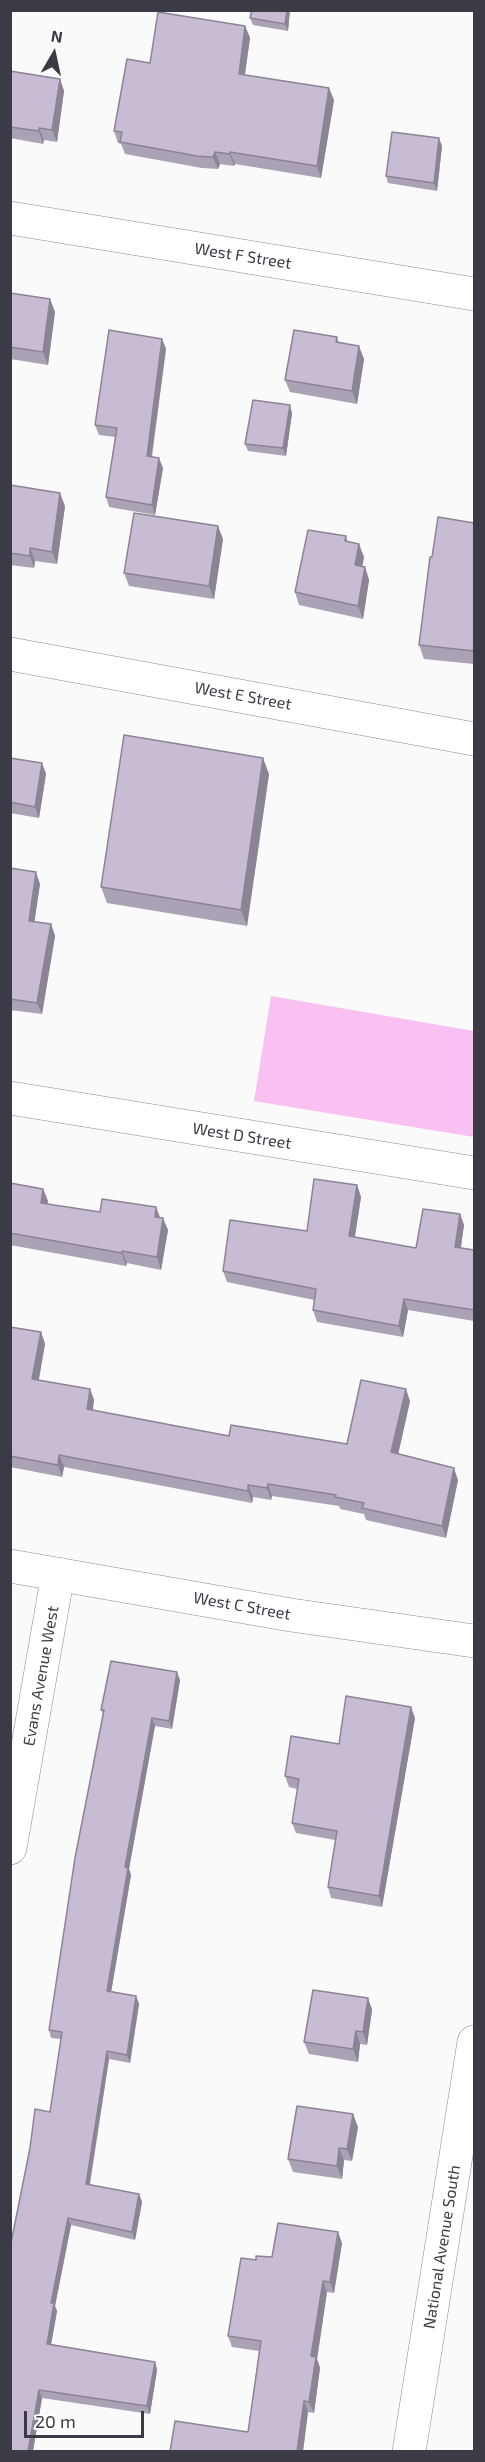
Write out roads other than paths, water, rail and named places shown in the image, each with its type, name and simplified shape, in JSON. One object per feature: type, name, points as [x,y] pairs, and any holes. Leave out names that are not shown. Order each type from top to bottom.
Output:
[{"type":"street","name":"West F Street","points":[[10,218],[474,294]]},
{"type":"street","name":"West E Street","points":[[10,654],[474,739]]},
{"type":"street","name":"West D Street","points":[[10,1098],[474,1173]]},
{"type":"street","name":"West C Street","points":[[10,1566],[291,1615],[474,1641]]},
{"type":"street","name":"Evans Avenue West","points":[[10,1848],[58,1574]]},
{"type":"street","name":"National Avenue South","points":[[409,2451],[468,2130],[474,2042]]}]
